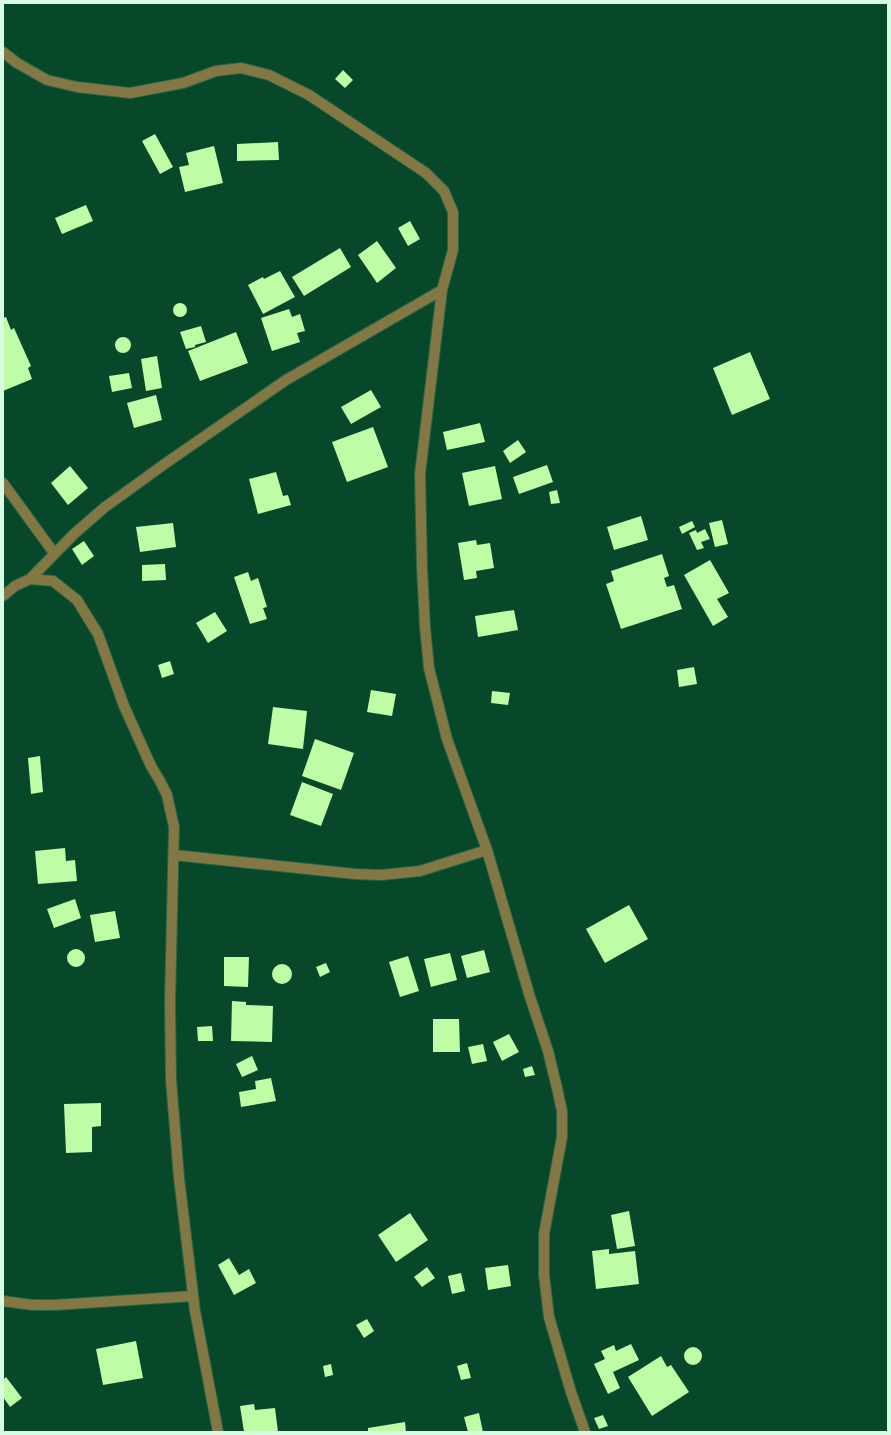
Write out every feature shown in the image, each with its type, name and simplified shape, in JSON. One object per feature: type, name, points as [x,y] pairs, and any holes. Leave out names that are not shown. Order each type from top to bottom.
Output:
[{"type":"lane","points":[[3,52],[17,63],[46,80],[77,88],[130,93],[183,83],[216,71],[242,68],[269,74],[309,95],[426,173],[444,191],[453,212],[453,250],[442,290],[420,474],[422,567],[429,668],[447,739],[487,850],[530,997],[548,1050],[562,1111],[562,1137],[544,1234],[544,1275],[550,1317],[571,1392],[586,1432]]},
{"type":"lane","points":[[3,596],[15,586],[30,579],[54,553],[105,507],[166,463],[286,380],[442,290]]},
{"type":"lane","points":[[3,483],[54,553]]},
{"type":"lane","points":[[30,579],[53,581],[77,600],[98,634],[124,706],[151,766],[167,795],[174,827],[170,1002],[171,1080],[179,1178],[195,1311],[218,1432]]},
{"type":"lane","points":[[174,855],[355,874],[381,875],[420,871],[487,850]]},
{"type":"lane","points":[[3,1301],[33,1305],[193,1296]]},
{"type":"building","points":[[343,70],[353,80],[345,88],[335,79]]},
{"type":"building","points":[[155,134],[173,167],[160,174],[142,141]]},
{"type":"building","points":[[278,142],[279,160],[237,161],[237,144]]},
{"type":"building","points":[[214,146],[223,183],[185,192],[179,167],[189,165],[186,153]]},
{"type":"building","points":[[86,205],[93,221],[62,234],[55,218]]},
{"type":"building","points":[[410,221],[420,239],[408,246],[398,228]]},
{"type":"building","points":[[377,241],[396,268],[377,283],[358,255]]},
{"type":"building","points":[[340,248],[351,267],[304,296],[292,277]]},
{"type":"building","points":[[280,271],[295,297],[263,314],[248,285],[263,277],[264,279]]},
{"type":"building","points":[[180,303],[185,305],[187,310],[185,315],[180,317],[175,315],[173,310],[175,305]]},
{"type":"building","points":[[289,309],[292,317],[300,314],[305,331],[297,333],[300,342],[272,351],[261,318]]},
{"type":"building","points":[[6,317],[11,330],[14,328],[31,366],[28,368],[32,379],[3,391],[3,318]]},
{"type":"building","points":[[201,326],[206,342],[186,349],[180,332]]},
{"type":"building","points":[[236,332],[248,363],[200,381],[188,351]]},
{"type":"building","points":[[123,337],[129,339],[131,345],[129,351],[123,353],[117,351],[115,345],[117,339]]},
{"type":"building","points":[[750,352],[770,399],[732,415],[713,368]]},
{"type":"building","points":[[157,356],[162,388],[146,391],[141,359]]},
{"type":"building","points":[[129,373],[132,388],[112,392],[109,376]]},
{"type":"building","points":[[371,390],[381,407],[351,424],[341,407]]},
{"type":"building","points":[[156,395],[162,420],[134,428],[127,403]]},
{"type":"building","points":[[480,423],[485,442],[447,450],[443,432]]},
{"type":"building","points":[[373,427],[388,467],[347,482],[332,442]]},
{"type":"building","points":[[518,440],[526,452],[510,463],[503,451]]},
{"type":"building","points":[[547,465],[553,482],[519,494],[513,477]]},
{"type":"building","points":[[70,466],[88,488],[68,505],[51,483]]},
{"type":"building","points":[[495,466],[502,499],[469,506],[462,473]]},
{"type":"building","points":[[276,472],[283,496],[288,495],[291,505],[258,514],[249,479]]},
{"type":"building","points":[[557,490],[560,503],[551,504],[549,492]]},
{"type":"building","points":[[641,516],[648,540],[614,550],[607,527]]},
{"type":"building","points":[[722,520],[728,544],[715,547],[709,523]]},
{"type":"building","points":[[692,521],[695,527],[682,534],[679,527]]},
{"type":"building","points":[[173,523],[176,547],[140,552],[136,527]]},
{"type":"building","points":[[705,529],[710,539],[701,542],[704,548],[697,550],[689,533],[696,530],[697,533]]},
{"type":"building","points":[[476,540],[477,545],[490,543],[494,568],[476,571],[477,578],[464,580],[458,543]]},
{"type":"building","points":[[84,541],[94,556],[82,565],[72,549]]},
{"type":"building","points":[[662,554],[669,576],[664,578],[667,587],[674,585],[682,609],[621,629],[606,584],[614,581],[611,571]]},
{"type":"building","points":[[710,560],[729,593],[717,599],[728,617],[713,626],[684,575]]},
{"type":"building","points":[[165,564],[166,580],[142,581],[142,565]]},
{"type":"building","points":[[248,572],[251,581],[258,578],[267,607],[263,608],[267,619],[250,624],[234,577]]},
{"type":"building","points":[[514,610],[518,630],[478,637],[475,616]]},
{"type":"building","points":[[215,612],[227,631],[208,643],[196,623]]},
{"type":"building","points":[[170,661],[174,674],[162,678],[158,665]]},
{"type":"building","points":[[694,667],[697,684],[679,687],[677,670]]},
{"type":"building","points":[[371,690],[396,694],[392,716],[367,712]]},
{"type":"building","points":[[492,691],[510,693],[508,705],[491,703]]},
{"type":"building","points":[[273,707],[307,711],[303,749],[268,744]]},
{"type":"building","points":[[315,739],[354,753],[341,790],[302,776]]},
{"type":"building","points":[[40,756],[43,792],[31,794],[28,758]]},
{"type":"building","points":[[302,782],[333,794],[321,826],[290,815]]},
{"type":"building","points":[[65,848],[66,861],[75,860],[77,881],[38,884],[35,851]]},
{"type":"building","points":[[75,899],[81,918],[54,928],[47,909]]},
{"type":"building","points":[[629,905],[648,939],[605,963],[586,929]]},
{"type":"building","points":[[115,911],[120,938],[95,942],[90,915]]},
{"type":"building","points":[[76,949],[82,952],[85,958],[82,964],[76,967],[70,964],[67,958],[70,952]]},
{"type":"building","points":[[484,950],[490,972],[467,978],[461,956]]},
{"type":"building","points":[[450,953],[457,980],[431,987],[424,959]]},
{"type":"building","points":[[408,956],[419,991],[400,997],[389,962]]},
{"type":"building","points":[[224,957],[249,957],[248,987],[224,986]]},
{"type":"building","points":[[326,963],[330,972],[320,977],[316,967]]},
{"type":"building","points":[[282,964],[289,967],[292,974],[289,981],[282,984],[275,981],[272,974],[275,967]]},
{"type":"building","points":[[232,1001],[246,1002],[246,1005],[273,1006],[272,1042],[231,1041]]},
{"type":"building","points":[[433,1019],[459,1019],[460,1052],[433,1052]]},
{"type":"building","points":[[212,1026],[213,1041],[198,1041],[197,1027]]},
{"type":"building","points":[[509,1034],[519,1052],[502,1061],[493,1042]]},
{"type":"building","points":[[483,1044],[487,1061],[472,1064],[468,1047]]},
{"type":"building","points":[[252,1056],[258,1070],[242,1077],[236,1064]]},
{"type":"building","points":[[532,1066],[535,1075],[525,1077],[523,1069]]},
{"type":"building","points":[[271,1078],[276,1101],[241,1107],[239,1092],[256,1089],[255,1081]]},
{"type":"building","points":[[101,1103],[101,1126],[92,1127],[92,1152],[66,1153],[64,1104]]},
{"type":"building","points":[[629,1211],[635,1246],[617,1249],[611,1215]]},
{"type":"building","points":[[410,1213],[428,1240],[396,1262],[378,1235]]},
{"type":"building","points":[[609,1249],[609,1254],[635,1251],[639,1284],[596,1289],[592,1251]]},
{"type":"building","points":[[229,1258],[239,1275],[249,1269],[256,1283],[234,1295],[218,1265]]},
{"type":"building","points":[[508,1265],[511,1286],[488,1290],[485,1268]]},
{"type":"building","points":[[427,1267],[435,1278],[422,1287],[414,1277]]},
{"type":"building","points":[[461,1273],[465,1291],[452,1294],[448,1276]]},
{"type":"building","points":[[367,1319],[374,1331],[364,1338],[356,1325]]},
{"type":"building","points":[[136,1341],[143,1378],[103,1385],[96,1349]]},
{"type":"building","points":[[631,1344],[639,1360],[613,1372],[620,1388],[608,1394],[594,1364],[605,1359],[601,1351],[614,1345],[616,1351]]},
{"type":"building","points":[[693,1347],[699,1350],[702,1356],[699,1362],[693,1365],[687,1362],[684,1356],[687,1350]]},
{"type":"building","points":[[661,1356],[667,1367],[671,1365],[689,1392],[652,1416],[628,1377]]},
{"type":"building","points":[[467,1363],[471,1378],[461,1380],[457,1366]]},
{"type":"building","points":[[331,1364],[333,1375],[325,1377],[323,1366]]},
{"type":"building","points":[[6,1377],[22,1398],[10,1407],[3,1397],[3,1380]]},
{"type":"building","points":[[254,1404],[255,1410],[275,1408],[278,1432],[244,1432],[240,1406]]},
{"type":"building","points":[[479,1413],[483,1432],[468,1432],[464,1417]]},
{"type":"building","points":[[603,1415],[608,1426],[599,1429],[594,1418]]},
{"type":"building","points":[[405,1422],[406,1432],[368,1432],[368,1428]]}]
